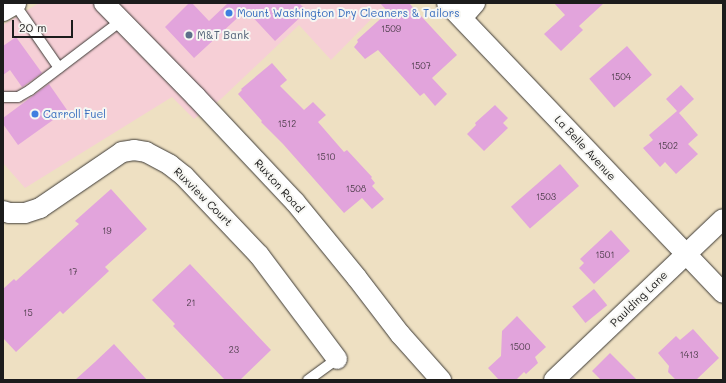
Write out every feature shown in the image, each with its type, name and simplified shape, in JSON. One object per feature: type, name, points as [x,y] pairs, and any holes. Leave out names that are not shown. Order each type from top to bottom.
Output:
[{"type":"main road","points":[[3,10],[14,3]]},
{"type":"street","name":"Ruxton Road","points":[[104,3],[196,97],[295,202],[357,278],[400,334],[441,380]]},
{"type":"street","name":"La Belle Avenue","points":[[447,3],[685,255],[723,293]]},
{"type":"street","points":[[462,18],[475,3]]},
{"type":"street","name":"Ruxview Court","points":[[3,211],[9,213],[25,213],[40,208],[122,152],[134,150],[146,152],[170,165],[184,176],[259,255],[338,359]]},
{"type":"street","name":"Paulding Lane","points":[[554,380],[723,219]]},
{"type":"lane","points":[[14,3],[59,68]]},
{"type":"lane","points":[[3,97],[18,97],[121,21]]},
{"type":"lane","points":[[308,380],[338,359]]},
{"type":"shaded area","points":[[39,3],[387,3],[331,60],[299,25],[221,99],[194,119],[172,97],[25,188],[3,163],[3,25]]},
{"type":"building","points":[[189,3],[192,3],[209,21],[228,3],[299,3],[307,11],[275,41],[246,10],[194,58],[165,27]]},
{"type":"building","points":[[380,3],[409,3],[457,55],[432,78],[447,94],[435,106],[424,93],[420,96],[378,50],[365,59],[354,47],[358,42],[357,40],[388,12]]},
{"type":"building","points":[[554,3],[604,3],[579,26],[583,30],[561,51],[544,34],[565,15]]},
{"type":"building","name":"Carroll Fuel","points":[[16,37],[42,73],[22,87],[10,70],[3,75],[3,46]]},
{"type":"building","points":[[627,46],[652,75],[614,107],[589,79]]},
{"type":"building","points":[[272,63],[287,80],[280,86],[304,110],[313,102],[326,115],[318,122],[344,152],[347,150],[372,177],[371,178],[375,183],[372,186],[384,199],[372,209],[362,198],[344,213],[283,144],[261,122],[262,121],[238,94],[242,90],[241,89]]},
{"type":"building","name":"Carroll Fuel","points":[[49,84],[67,110],[18,145],[3,124],[3,118]]},
{"type":"building","points":[[681,85],[694,99],[679,113],[698,135],[688,144],[698,154],[676,174],[665,162],[660,167],[643,148],[653,140],[649,135],[677,111],[666,99]]},
{"type":"building","points":[[495,105],[508,118],[503,123],[508,128],[484,151],[467,134],[476,125],[475,123]]},
{"type":"building","points":[[560,164],[579,186],[530,229],[511,207]]},
{"type":"building","points":[[111,189],[147,229],[105,267],[109,271],[63,314],[60,311],[16,352],[3,338],[3,289],[14,279],[16,281],[79,224],[75,221]]},
{"type":"building","points":[[611,230],[630,251],[594,284],[579,268],[584,263],[580,259]]},
{"type":"building","points":[[190,264],[271,350],[240,380],[225,380],[173,326],[175,324],[152,300]]},
{"type":"building","points":[[594,289],[607,305],[585,323],[572,307]]},
{"type":"building","points":[[517,316],[546,347],[535,357],[538,363],[526,374],[524,372],[516,380],[499,380],[488,368],[501,356],[502,331]]},
{"type":"building","points":[[693,329],[719,358],[696,380],[675,379],[668,372],[669,366],[658,353],[676,336],[680,340]]},
{"type":"building","points":[[114,344],[147,380],[75,380],[95,362]]},
{"type":"building","points":[[610,353],[637,380],[601,380],[592,371]]},
{"type":"place","name":"Mount Washington Dry Cleaners & Tailors","points":[[229,13]]},
{"type":"place","name":"M&T Bank","points":[[189,35]]},
{"type":"place","name":"Carroll Fuel","points":[[35,114]]}]
